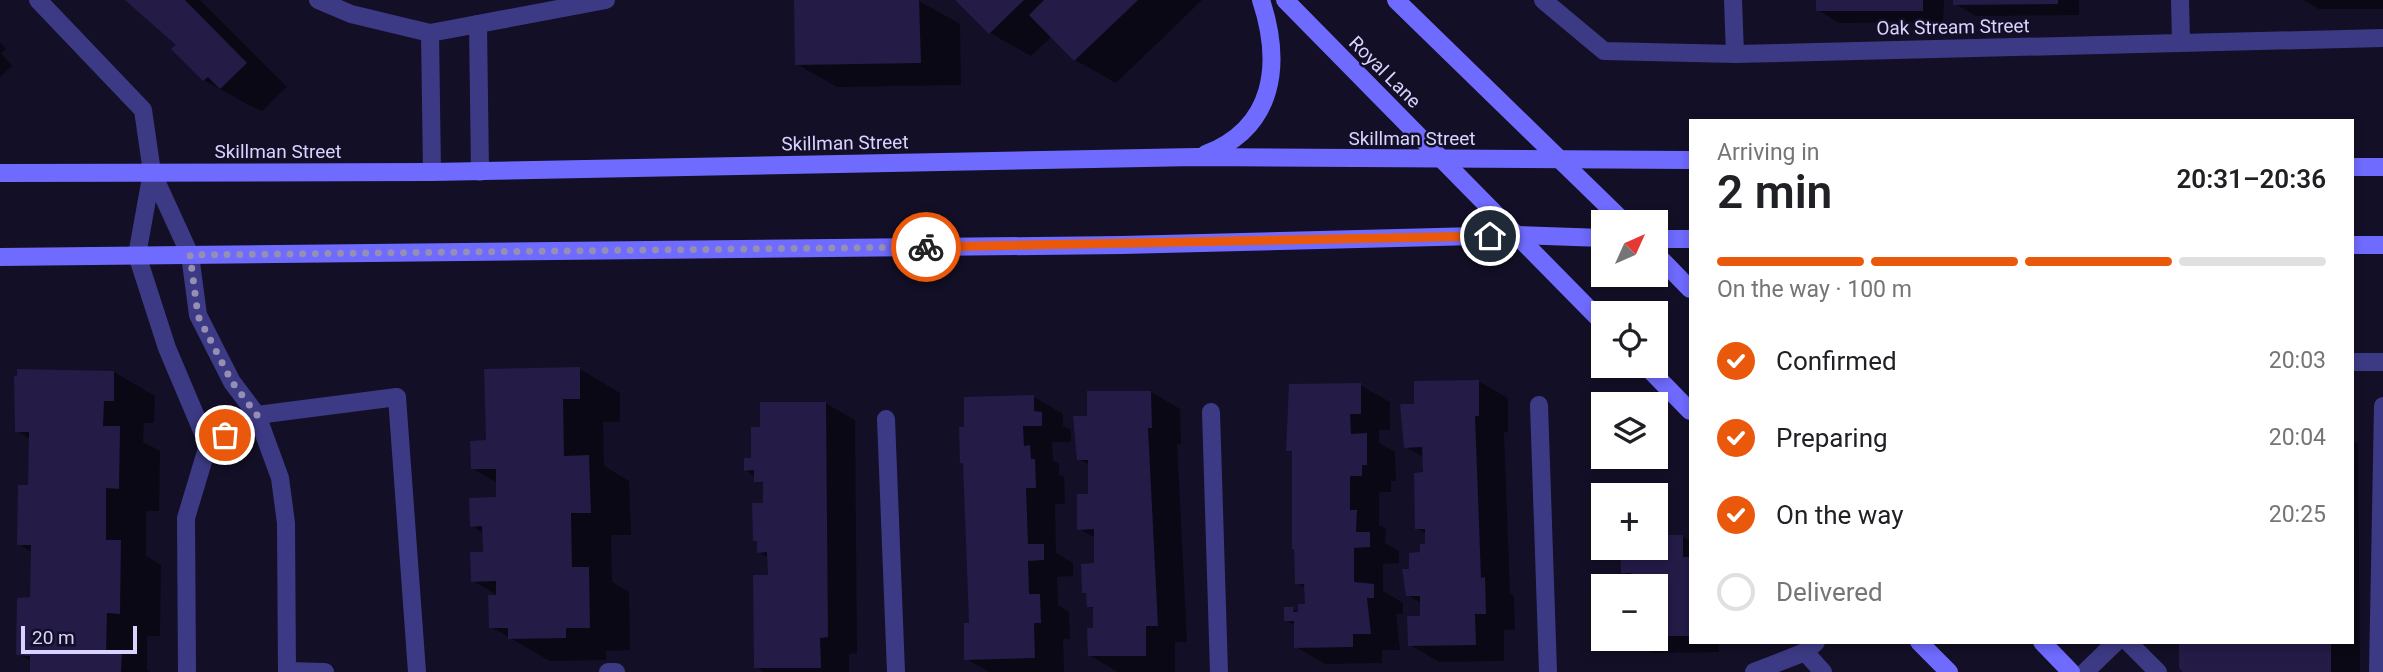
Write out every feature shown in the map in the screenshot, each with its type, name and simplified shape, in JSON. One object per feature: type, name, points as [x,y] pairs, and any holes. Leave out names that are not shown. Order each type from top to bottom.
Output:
[{"type":"main road","points":[[1196,157],[1227,146],[1248,127],[1266,98],[1273,64],[1268,23],[1261,0]]},
{"type":"main road","name":"Royal Lane","points":[[1285,0],[1591,311]]},
{"type":"main road","points":[[1396,0],[1611,210]]},
{"type":"main road","name":"Skillman Street","points":[[0,173],[480,172],[1196,157],[1689,160]]},
{"type":"main road","points":[[2354,167],[2383,167]]},
{"type":"main road","points":[[0,257],[1122,245],[1516,235],[1591,237]]},
{"type":"main road","points":[[1668,239],[1689,239]]},
{"type":"main road","points":[[2354,245],[2383,245]]},
{"type":"main road","points":[[1668,266],[1689,288]]},
{"type":"main road","points":[[1658,378],[1689,410]]},
{"type":"main road","points":[[1921,644],[1949,672]]},
{"type":"main road","points":[[2044,644],[2071,672]]},
{"type":"street","points":[[38,0],[143,110],[152,172],[190,255],[198,316],[232,382],[257,415],[280,478],[286,523],[287,671],[325,672]]},
{"type":"street","points":[[318,0],[351,14],[430,33],[606,0]]},
{"type":"street","name":"Oak Stream Street","points":[[1544,0],[1604,51],[1735,54],[2383,38]]},
{"type":"street","points":[[1733,0],[1735,54]]},
{"type":"street","points":[[2180,0],[2181,42]]},
{"type":"street","points":[[478,24],[480,172]]},
{"type":"street","points":[[430,33],[432,172]]},
{"type":"street","points":[[152,172],[137,256],[167,348],[208,445],[186,518],[187,672]]},
{"type":"street","points":[[2354,362],[2383,362]]},
{"type":"street","points":[[208,445],[257,415],[397,397],[417,672]]},
{"type":"street","points":[[1539,405],[1548,672]]},
{"type":"street","points":[[2378,672],[2383,406]]},
{"type":"street","points":[[1211,412],[1219,672]]},
{"type":"street","points":[[886,419],[896,672]]},
{"type":"street","points":[[2085,672],[2114,644]]},
{"type":"street","points":[[2130,644],[2158,672]]},
{"type":"street","points":[[1754,672],[1810,647],[1823,672]]},
{"type":"street","points":[[608,672],[616,672]]},
{"type":"building","points":[[125,0],[185,0],[247,63],[220,89],[208,77],[203,81],[171,49],[176,45]]},
{"type":"building","points":[[794,0],[919,0],[921,63],[795,65]]},
{"type":"building","points":[[955,0],[1024,0],[989,34]]},
{"type":"building","points":[[1044,0],[1138,0],[1074,61],[1029,15]]},
{"type":"building","points":[[1816,0],[1923,0],[1923,11],[1816,11]]},
{"type":"building","points":[[1953,0],[2058,0],[2058,4],[1953,5]]},
{"type":"building","points":[[580,367],[580,399],[563,399],[564,456],[589,455],[591,513],[571,513],[572,567],[589,567],[590,628],[566,628],[566,638],[508,639],[508,628],[489,628],[488,595],[496,595],[496,581],[471,582],[470,552],[483,552],[482,526],[470,527],[469,498],[496,497],[496,469],[471,469],[470,441],[486,440],[484,369]]},
{"type":"building","points":[[17,369],[114,371],[114,401],[104,401],[103,426],[120,426],[119,489],[106,488],[106,540],[121,540],[120,614],[107,613],[106,653],[122,653],[121,672],[30,672],[30,656],[16,655],[17,598],[30,597],[31,545],[17,545],[18,485],[28,485],[29,432],[15,432],[14,376],[17,376]]},
{"type":"building","points":[[1479,380],[1479,416],[1475,416],[1481,578],[1485,577],[1486,614],[1475,614],[1476,645],[1408,646],[1407,616],[1420,616],[1420,596],[1406,596],[1402,569],[1409,569],[1409,553],[1420,552],[1420,544],[1425,544],[1425,529],[1415,529],[1414,473],[1423,472],[1422,447],[1404,448],[1400,404],[1414,404],[1414,381]]},
{"type":"building","points":[[1361,383],[1361,414],[1350,414],[1351,434],[1367,433],[1367,465],[1362,465],[1362,476],[1350,476],[1350,510],[1357,510],[1356,532],[1370,532],[1370,547],[1354,548],[1354,582],[1374,584],[1374,598],[1367,598],[1371,634],[1353,634],[1353,647],[1294,648],[1294,621],[1284,621],[1284,607],[1294,607],[1293,612],[1298,612],[1298,604],[1305,604],[1304,584],[1295,584],[1292,549],[1292,451],[1286,451],[1289,384]]},
{"type":"building","points":[[1087,391],[1151,391],[1152,428],[1148,428],[1158,626],[1146,626],[1146,656],[1088,656],[1087,628],[1093,628],[1093,607],[1087,607],[1086,593],[1082,593],[1081,564],[1094,563],[1094,529],[1077,530],[1077,494],[1088,494],[1088,460],[1077,460],[1073,416],[1087,416]]},
{"type":"building","points":[[1034,395],[1034,411],[1042,412],[1042,426],[1023,426],[1024,446],[1030,445],[1031,459],[1035,459],[1036,488],[1026,488],[1028,544],[1044,544],[1044,560],[1028,561],[1029,594],[1040,594],[1041,623],[1034,623],[1035,658],[964,660],[964,623],[969,623],[963,463],[960,463],[959,427],[964,427],[964,397]]},
{"type":"building","points":[[760,402],[826,402],[828,637],[820,638],[821,668],[754,668],[753,575],[768,575],[767,552],[757,553],[757,541],[753,541],[752,503],[763,503],[763,482],[754,482],[754,470],[744,471],[744,458],[751,458],[751,427],[760,427]]},
{"type":"building","points":[[1668,535],[1683,535],[1683,557],[1689,557],[1689,636],[1668,636],[1668,574],[1621,573],[1620,560],[1668,560]]},
{"type":"building","points":[[2179,644],[2331,644],[2331,672],[2183,672],[2179,668]]},
{"type":"way so far","points":[[225,435],[257,415],[232,382],[198,316],[190,255],[926,247]]},
{"type":"route","points":[[926,247],[1490,236]]}]
